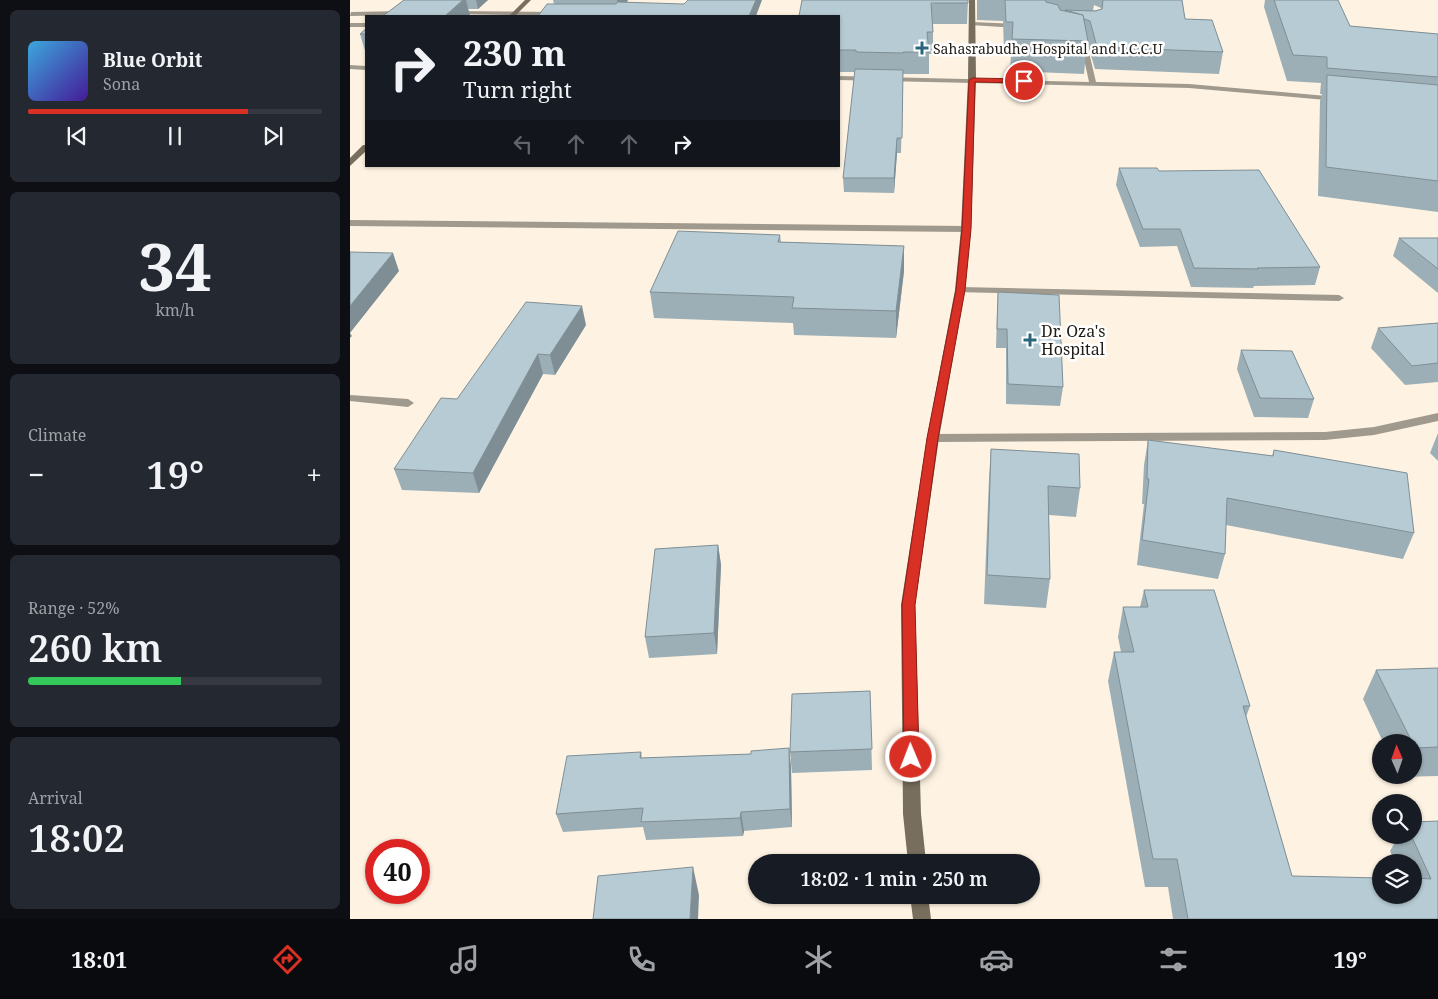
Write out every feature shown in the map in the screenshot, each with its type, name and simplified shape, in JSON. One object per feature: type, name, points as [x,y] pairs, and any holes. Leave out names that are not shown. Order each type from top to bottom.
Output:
[{"type":"street","points":[[403,14],[423,0]]},
{"type":"street","points":[[513,15],[528,0]]},
{"type":"street","points":[[915,854],[912,814],[908,605],[933,438],[960,290],[966,229],[972,80],[972,26],[975,2]]},
{"type":"street","points":[[351,14],[403,14],[416,12]]},
{"type":"street","points":[[444,12],[513,15],[563,14]]},
{"type":"street","points":[[350,26],[365,26]]},
{"type":"street","points":[[972,26],[1024,28]]},
{"type":"street","points":[[1070,40],[1084,44],[1093,83]]},
{"type":"street","points":[[350,68],[365,68]]},
{"type":"street","points":[[840,78],[1189,86],[1343,99]]},
{"type":"street","points":[[350,163],[365,148]]},
{"type":"street","points":[[350,223],[966,229]]},
{"type":"street","points":[[960,290],[1339,298]]},
{"type":"street","points":[[350,398],[408,403]]},
{"type":"street","points":[[933,438],[1325,436],[1374,431],[1438,417]]},
{"type":"street","points":[[920,904],[922,919]]},
{"type":"building","points":[[404,0],[463,0],[446,15],[384,15]]},
{"type":"building","points":[[688,0],[756,0],[749,15],[539,15],[547,4],[616,4],[618,2],[684,4]]},
{"type":"building","points":[[802,0],[968,0],[968,3],[931,3],[933,32],[927,32],[929,52],[856,52],[856,50],[840,50],[840,15],[799,15]]},
{"type":"building","points":[[1005,0],[1045,0],[1046,2],[1058,5],[1060,10],[1083,15],[1088,41],[1012,39],[1013,22],[1006,22]]},
{"type":"building","points":[[1103,0],[1182,0],[1185,19],[1212,20],[1223,52],[1097,47],[1090,21],[1084,19],[1083,15],[1065,10],[1095,11],[1102,9]]},
{"type":"building","points":[[1274,0],[1338,0],[1350,26],[1438,34],[1438,77],[1327,68],[1327,57],[1293,55]]},
{"type":"building","points":[[855,69],[903,70],[902,138],[897,138],[894,178],[843,178]]},
{"type":"building","points":[[1327,75],[1438,85],[1438,181],[1326,167]]},
{"type":"building","points":[[1119,168],[1157,168],[1159,171],[1259,170],[1320,267],[1258,269],[1194,268],[1180,229],[1143,229]]},
{"type":"building","points":[[678,231],[780,235],[778,242],[904,246],[896,311],[792,308],[794,297],[650,292]]},
{"type":"building","points":[[1399,238],[1438,238],[1438,269]]},
{"type":"building","points":[[350,252],[393,253],[350,306]]},
{"type":"building","points":[[998,292],[1059,295],[1063,387],[1008,384],[1007,329],[997,329]]},
{"type":"building","points":[[526,302],[582,306],[550,355],[538,354],[473,473],[394,469],[441,398],[457,399]]},
{"type":"building","points":[[1438,323],[1438,363],[1412,366],[1378,328]]},
{"type":"building","points":[[1241,350],[1292,351],[1314,399],[1260,398]]},
{"type":"building","points":[[1148,440],[1273,456],[1274,450],[1407,473],[1414,533],[1227,498],[1225,554],[1142,540],[1149,479],[1147,479]]},
{"type":"building","points":[[991,449],[1079,454],[1080,488],[1048,486],[1050,579],[987,575]]},
{"type":"building","points":[[718,545],[714,633],[645,637],[655,549]]},
{"type":"building","points":[[1144,590],[1214,590],[1250,706],[1243,706],[1292,876],[1372,878],[1372,904],[1422,904],[1422,878],[1431,879],[1422,859],[1422,854],[1420,854],[1415,844],[1422,844],[1422,822],[1438,821],[1438,919],[1188,919],[1177,859],[1153,859],[1114,652],[1134,652],[1123,607],[1148,607]]},
{"type":"building","points":[[1438,668],[1438,747],[1422,748],[1422,734],[1408,734],[1376,670]]},
{"type":"building","points":[[870,691],[872,749],[790,752],[792,694]]},
{"type":"building","points":[[789,748],[790,809],[741,812],[740,818],[641,822],[643,808],[556,814],[567,756],[641,752],[640,758],[751,754],[751,751]]},
{"type":"building","points":[[693,867],[690,919],[593,919],[598,876]]},
{"type":"place","name":"Sahasrabudhe Hospital and I.C.C.U","points":[[922,48]]},
{"type":"place","name":"Dr. Oza's Hospital","points":[[1030,340]]},
{"type":"route","points":[[911,757],[908,605],[933,438],[960,290],[966,229],[972,80],[1024,81]]}]
